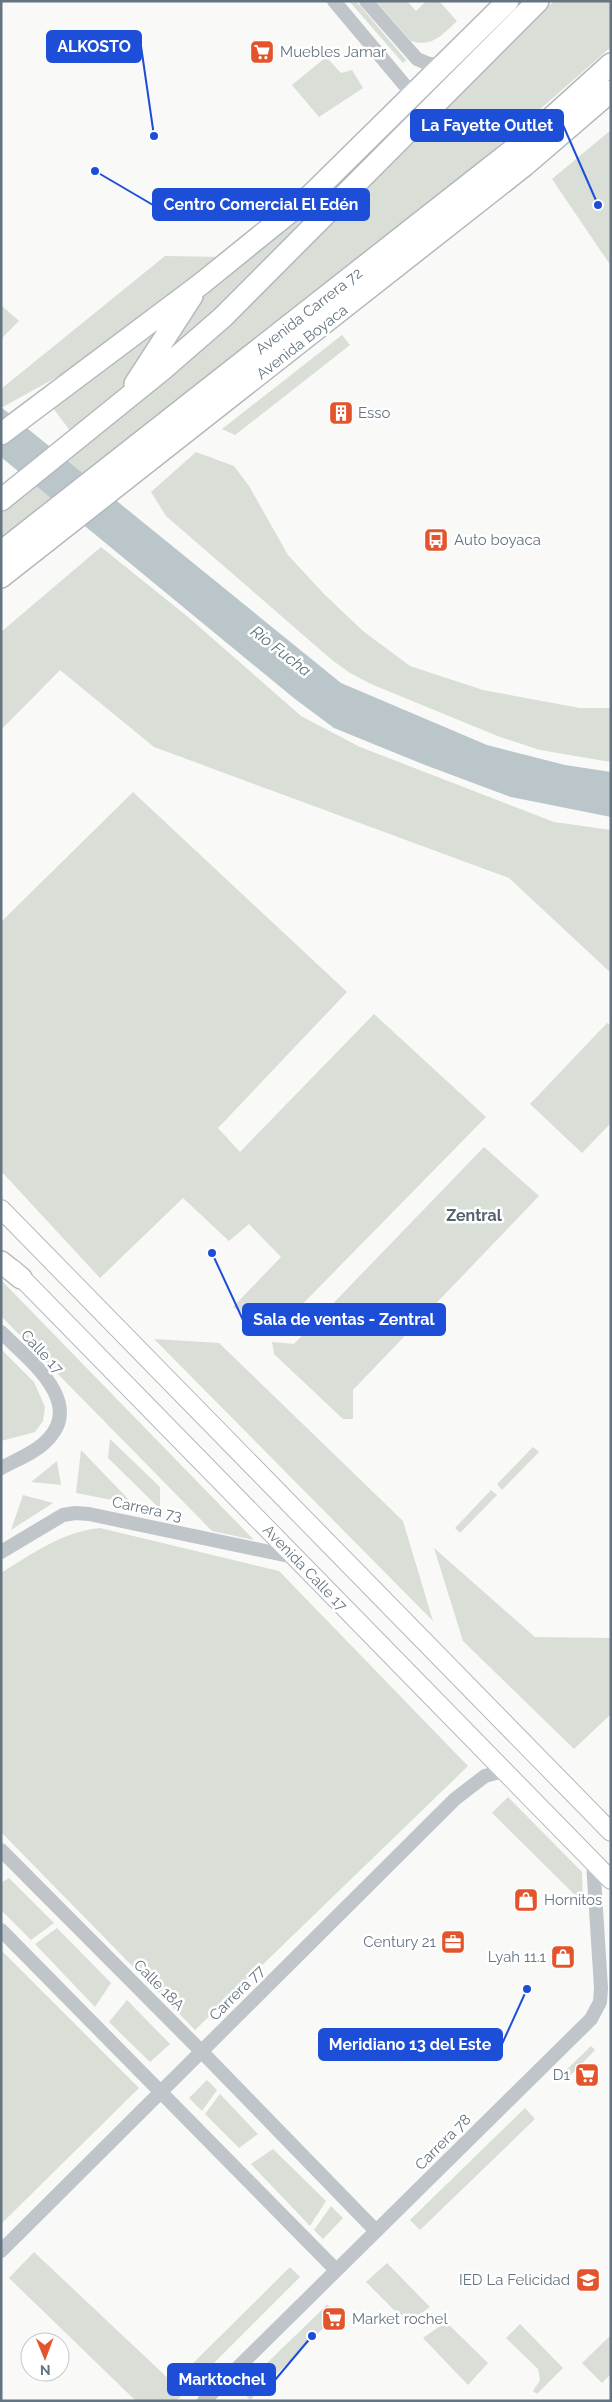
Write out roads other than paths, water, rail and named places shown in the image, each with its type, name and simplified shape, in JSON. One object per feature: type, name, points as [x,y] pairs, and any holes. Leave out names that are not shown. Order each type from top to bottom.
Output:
[{"type":"highway","points":[[1,434],[42,399],[77,376],[201,284],[311,195],[508,1]]},
{"type":"highway","points":[[1,500],[223,317],[538,1]]},
{"type":"highway","name":"Avenida Carrera 72","points":[[473,207],[567,118],[611,64]]},
{"type":"highway","points":[[567,118],[611,87]]},
{"type":"highway","name":"Avenida Carrera 72","points":[[1,577],[58,522],[114,462],[419,224],[567,118],[611,91]]},
{"type":"highway","points":[[567,118],[611,98]]},
{"type":"highway","points":[[419,224],[473,207]]},
{"type":"highway","name":"Avenida Boyaca","points":[[130,477],[473,207]]},
{"type":"highway","points":[[124,400],[201,284]]},
{"type":"highway","points":[[220,406],[235,369]]},
{"type":"highway","points":[[1,418],[42,399]]},
{"type":"highway","name":"Avenida Carrera 72","points":[[1,552],[58,522],[130,477]]},
{"type":"highway","points":[[1,1262],[22,1278]]},
{"type":"main road","points":[[1,1209],[611,1832]]},
{"type":"main road","name":"Avenida Calle 17","points":[[1,1256],[611,1880]]},
{"type":"street","points":[[334,1],[413,95]]},
{"type":"street","points":[[366,1],[417,59],[429,64],[444,64]]},
{"type":"street","name":"Calle 17","points":[[1,1332],[52,1384],[57,1396],[59,1411],[57,1423],[49,1438],[37,1448],[1,1468]]},
{"type":"street","name":"Carrera 73","points":[[1,1552],[63,1515],[74,1513],[89,1514],[294,1557]]},
{"type":"street","name":"Carrera 77","points":[[1,2251],[456,1799],[485,1776],[504,1771]]},
{"type":"street","name":"Calle 18A","points":[[1,1850],[201,2051],[376,2232]]},
{"type":"street","name":"Carrera 78","points":[[204,2401],[585,2026],[600,2002],[601,1988],[593,1862]]},
{"type":"street","points":[[1,1930],[336,2270]]},
{"type":"water","name":"Río Fucha","points":[[1,407],[341,683],[487,745],[565,765],[611,772],[611,817],[511,797],[334,728],[295,699],[1,457]]},
{"type":"place","name":"Muebles Jamar","points":[[262,52]]},
{"type":"place","name":"ALKOSTO","points":[[154,136]]},
{"type":"place","name":"Centro Comercial El Edén","points":[[95,171]]},
{"type":"place","name":"La Fayette Outlet","points":[[598,205]]},
{"type":"place","name":"Esso","points":[[341,413]]},
{"type":"place","name":"Auto boyaca","points":[[436,540]]},
{"type":"place","name":"Sala de ventas - Zentral","points":[[212,1253]]},
{"type":"place","name":"Hornitos","points":[[526,1900]]},
{"type":"place","name":"Century 21","points":[[453,1942]]},
{"type":"place","name":"Lyah 11.1","points":[[563,1957]]},
{"type":"place","name":"Meridiano 13 del Este","points":[[527,1989]]},
{"type":"place","name":"D1","points":[[587,2075]]},
{"type":"place","name":"IED La Felicidad","points":[[588,2280]]},
{"type":"place","name":"Market rochel","points":[[334,2319]]},
{"type":"place","name":"Marktochel","points":[[312,2336]]},
{"type":"district","name":"Zentral","points":[[474,1215]]}]
